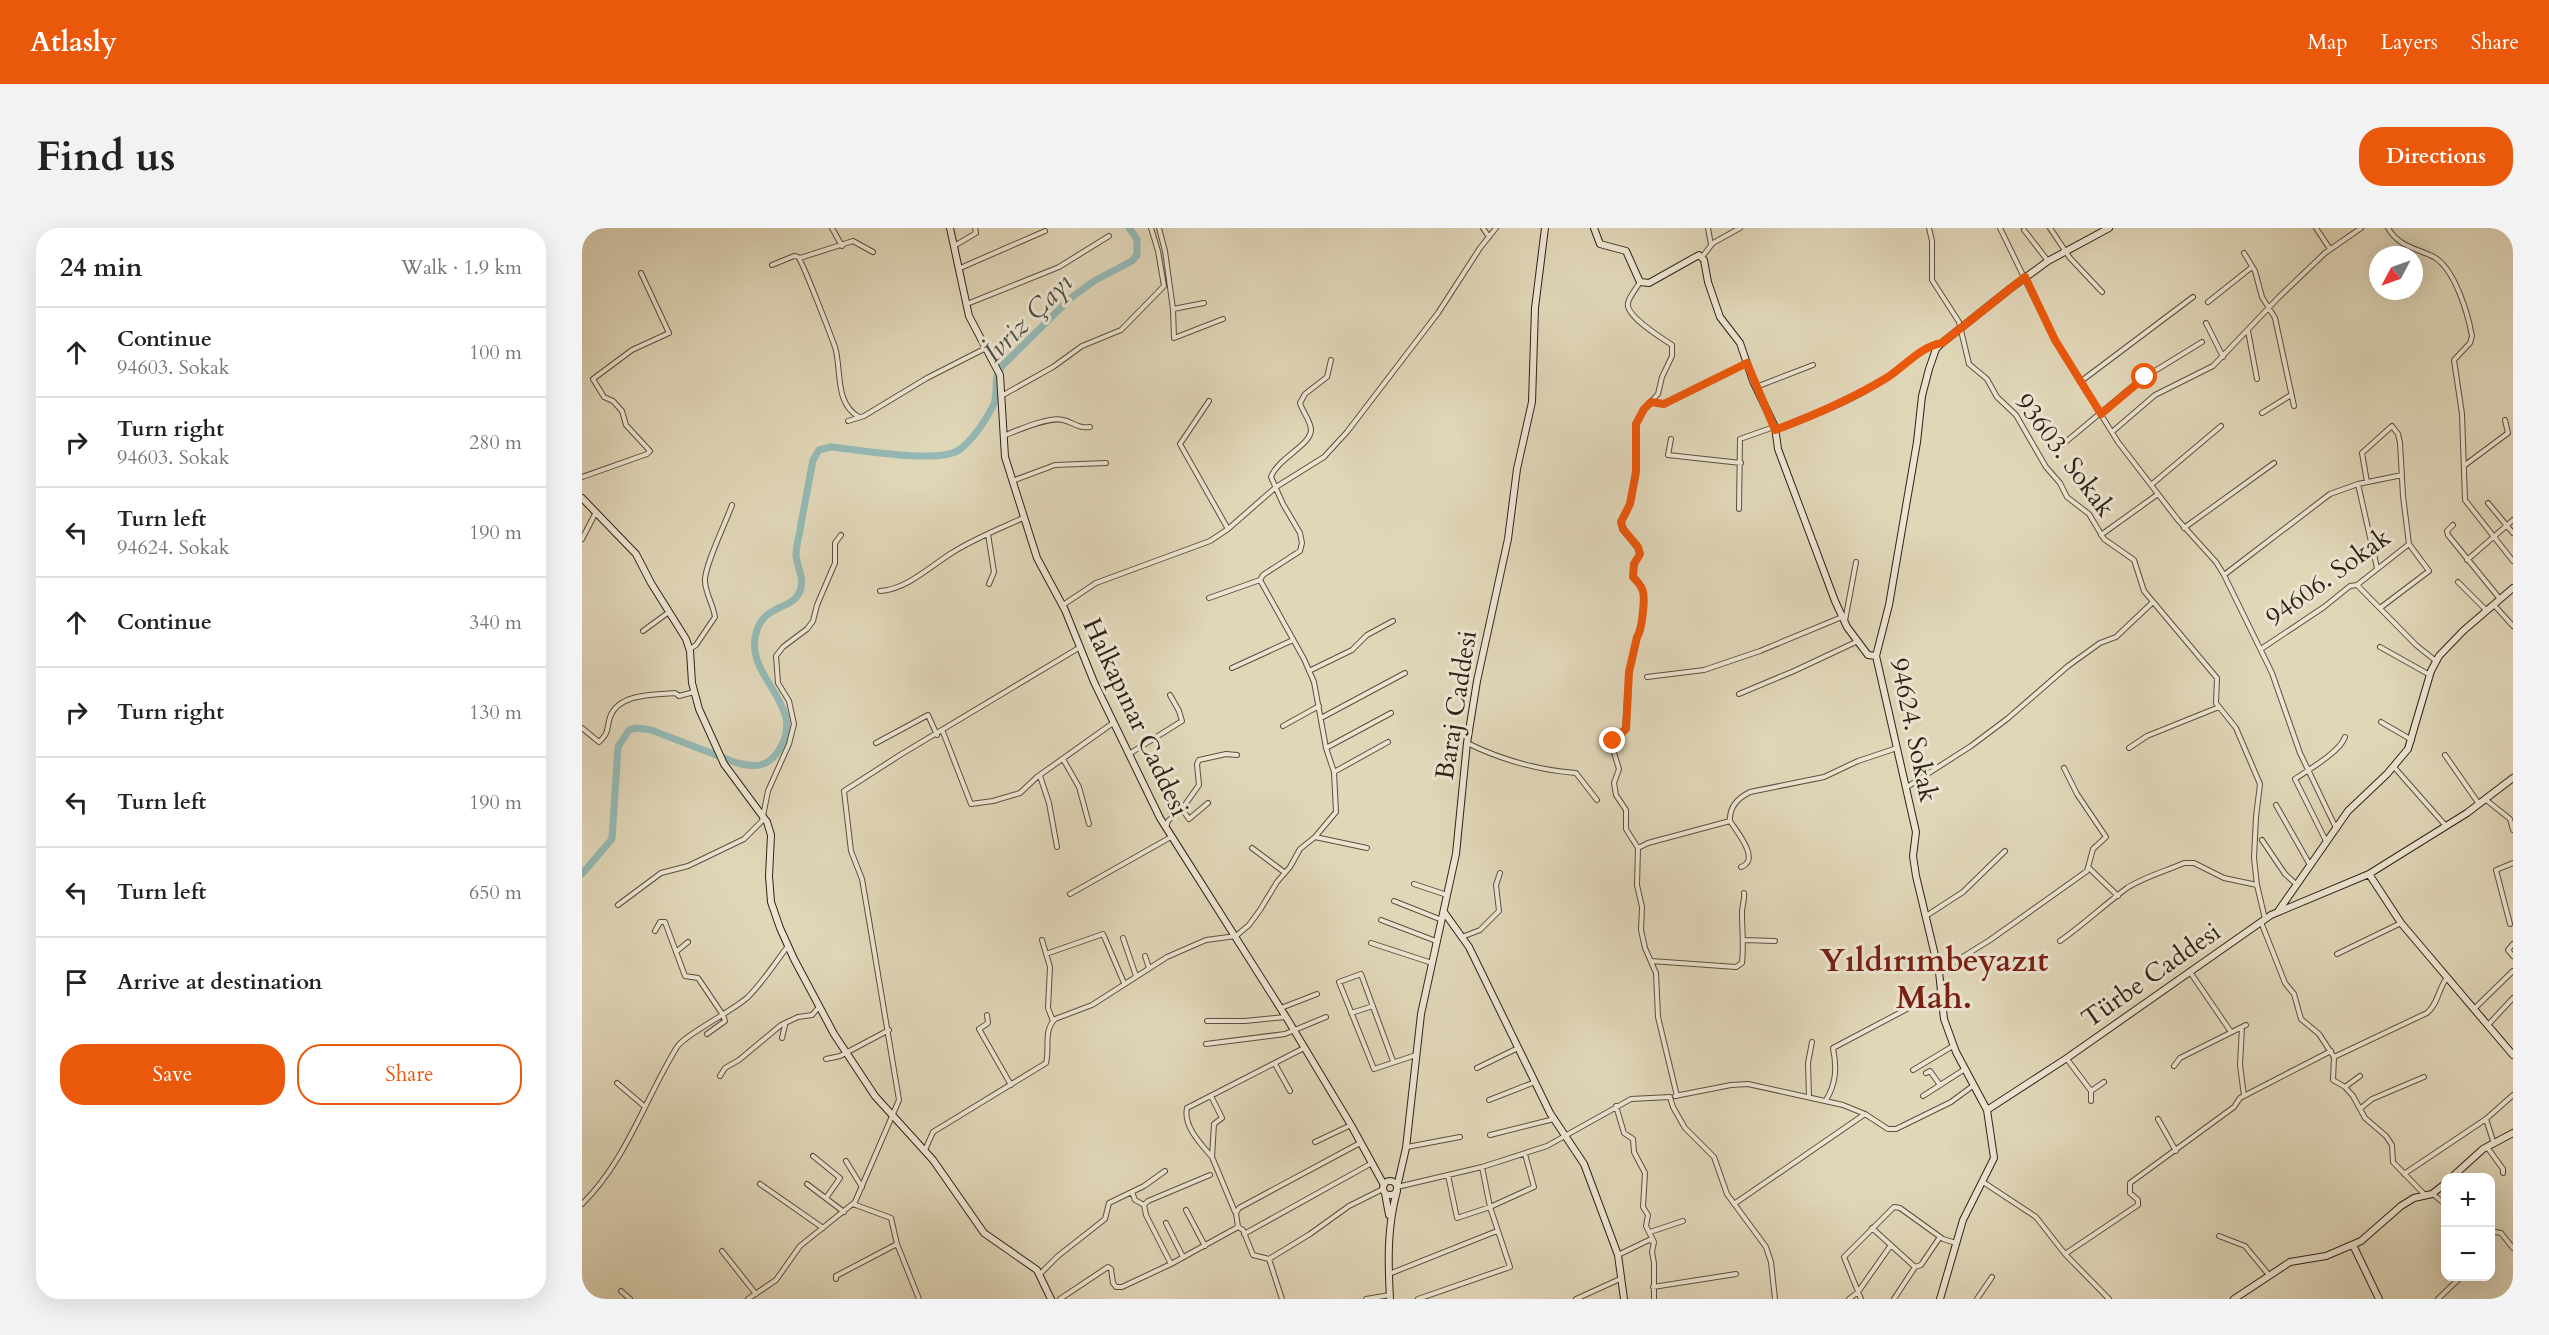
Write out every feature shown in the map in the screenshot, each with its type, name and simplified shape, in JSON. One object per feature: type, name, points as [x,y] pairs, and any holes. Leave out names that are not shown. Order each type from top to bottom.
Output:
[{"type":"street","points":[[832,228],[842,246]]},
{"type":"street","name":"Halkapınar Caddesi","points":[[950,228],[973,328],[997,367],[1003,395],[1002,436],[1005,457],[1037,558],[1063,605],[1089,671],[1166,828],[1236,936],[1351,1125],[1384,1189],[1390,1218]]},
{"type":"street","points":[[953,246],[976,233],[975,228]]},
{"type":"street","points":[[1150,228],[1173,309],[1174,338],[1222,320]]},
{"type":"street","points":[[1003,395],[1053,367],[1082,346],[1121,330],[1167,286],[1165,250],[1159,228]]},
{"type":"street","points":[[1483,228],[1489,237]]},
{"type":"street","points":[[1063,605],[1096,583],[1210,541],[1228,530],[1276,487],[1324,457],[1347,432],[1438,313],[1496,228]]},
{"type":"street","name":"Baraj Caddesi","points":[[1390,1218],[1406,1148],[1416,1055],[1432,963],[1456,854],[1467,743],[1485,638],[1506,548],[1514,486],[1532,402],[1535,308],[1545,228]]},
{"type":"street","points":[[1594,228],[1600,244],[1626,251],[1640,282]]},
{"type":"street","points":[[1708,228],[1711,246]]},
{"type":"street","points":[[1702,257],[1711,246],[1740,228]]},
{"type":"street","name":"93603. Sokak","points":[[1929,228],[1932,241],[1932,280],[1961,327],[1971,368],[1985,378],[1997,397],[2016,416],[2046,467],[2060,483],[2070,500],[2089,514],[2101,536],[2134,560],[2142,587],[2213,672],[2218,682],[2215,699],[2219,707]]},
{"type":"street","points":[[2000,228],[2055,340],[2112,432],[2184,528],[2216,562],[2224,575],[2272,673],[2294,738],[2337,828]]},
{"type":"street","points":[[2050,228],[2066,251],[2102,292]]},
{"type":"street","name":"94624. Sokak","points":[[1987,1110],[1954,1046],[1944,1019],[1939,972],[1913,856],[1916,832],[1876,656],[1889,605],[1917,442],[1922,396],[1933,359],[1942,343],[2025,277],[2048,261],[2109,228]]},
{"type":"street","points":[[2316,228],[2330,249]]},
{"type":"street","points":[[2112,432],[2155,395],[2203,373],[2223,357],[2279,297],[2330,249],[2361,228]]},
{"type":"street","points":[[2388,228],[2399,242],[2434,257],[2445,267],[2458,290],[2472,336],[2469,346],[2454,360],[2462,414],[2466,503],[2513,561]]},
{"type":"street","points":[[2024,230],[2048,261]]},
{"type":"street","points":[[958,269],[1046,231]]},
{"type":"street","points":[[966,304],[1059,267],[1109,236]]},
{"type":"street","points":[[800,258],[853,241],[873,252]]},
{"type":"street","points":[[2244,253],[2252,267],[2262,297],[2277,323],[2294,406]]},
{"type":"street","points":[[772,265],[794,255],[800,258],[836,348],[838,375],[846,406],[859,417]]},
{"type":"street","points":[[1640,282],[1648,283],[1699,255],[1702,257]]},
{"type":"street","points":[[1702,257],[1720,317],[1740,343],[1755,387],[1775,428],[1778,448],[1844,619],[1868,655],[1876,656]]},
{"type":"street","points":[[2208,302],[2252,267]]},
{"type":"street","points":[[582,477],[650,451],[626,425],[622,411],[613,401],[604,396],[593,379],[632,350],[669,333],[641,273]]},
{"type":"street","points":[[1640,282],[1628,302],[1628,308],[1634,319],[1672,345],[1672,356],[1662,377],[1658,394],[1644,409],[1636,424],[1636,472],[1630,504],[1621,522],[1623,529],[1638,547],[1640,554],[1634,564],[1633,577],[1643,590],[1643,607],[1640,632],[1629,672],[1626,729],[1617,735],[1612,746],[1619,769],[1614,783],[1616,795],[1626,810],[1626,829],[1638,848],[1637,885],[1642,907],[1641,930],[1645,948],[1656,973],[1658,1017],[1662,1042],[1677,1096]]},
{"type":"street","points":[[2080,382],[2193,297]]},
{"type":"street","points":[[1173,309],[1204,303]]},
{"type":"street","points":[[2206,323],[2223,357]]},
{"type":"street","points":[[2248,331],[2257,379]]},
{"type":"street","points":[[2062,445],[2145,377],[2202,342]]},
{"type":"street","points":[[1739,509],[1740,440],[1830,410],[1890,375],[1932,345],[1942,343]]},
{"type":"street","points":[[848,422],[986,348]]},
{"type":"street","points":[[1209,598],[1260,580],[1263,575],[1300,551],[1302,543],[1299,533],[1272,477],[1273,472],[1306,440],[1311,431],[1300,403],[1305,394],[1327,377],[1331,360]]},
{"type":"street","points":[[1651,402],[1664,404],[1747,363]]},
{"type":"street","points":[[1755,387],[1813,365]]},
{"type":"street","points":[[2262,413],[2291,395]]},
{"type":"street","points":[[1209,401],[1180,444],[1228,530]]},
{"type":"street","points":[[1002,436],[1053,419],[1064,420],[1072,426],[1090,427]]},
{"type":"street","points":[[2464,465],[2508,433],[2505,420]]},
{"type":"street","points":[[2151,485],[2221,426]]},
{"type":"street","name":"94606. Sokak","points":[[2261,649],[2324,608],[2350,586],[2357,585],[2409,544],[2400,437],[2392,426],[2362,453],[2367,482]]},
{"type":"street","points":[[1671,439],[1668,455],[1741,463]]},
{"type":"street","points":[[1012,481],[1055,465],[1106,463]]},
{"type":"street","points":[[2184,528],[2274,463]]},
{"type":"street","points":[[2224,575],[2326,497],[2358,484],[2402,475]]},
{"type":"street","points":[[2358,484],[2376,568]]},
{"type":"street","points":[[2101,536],[2158,494]]},
{"type":"street","points":[[582,498],[636,554],[686,639],[690,649],[694,691],[699,709],[724,764],[763,817],[771,835],[769,876],[771,902],[788,946],[819,1006],[875,1096],[924,1151],[984,1233],[1037,1270],[1051,1299]]},
{"type":"street","points":[[2488,503],[2513,533]]},
{"type":"street","points":[[690,649],[696,645],[715,617],[704,582],[705,572],[732,505]]},
{"type":"street","points":[[582,539],[597,511]]},
{"type":"street","points":[[880,591],[934,567],[951,554],[1023,518]]},
{"type":"street","points":[[2467,560],[2513,520]]},
{"type":"street","points":[[2453,525],[2447,533],[2500,600]]},
{"type":"street","points":[[988,534],[994,572],[988,584]]},
{"type":"street","points":[[618,905],[646,882],[662,873],[688,866],[744,839],[752,833],[763,817],[768,791],[789,744],[794,724],[789,701],[778,683],[776,656],[813,621],[817,605],[835,563],[835,543],[841,535]]},
{"type":"street","points":[[2380,608],[2429,571],[2409,544]]},
{"type":"street","points":[[1844,619],[1856,562]]},
{"type":"street","points":[[924,1151],[933,1132],[945,1127],[963,1112],[1046,1064],[1047,1033],[1053,1021],[1092,1005],[1167,957],[1206,940],[1236,936],[1249,925],[1300,849],[1315,837],[1336,812],[1334,772],[1326,748],[1310,672],[1260,580]]},
{"type":"street","points":[[2458,582],[2487,611]]},
{"type":"street","points":[[2357,585],[2420,649],[2436,661]]},
{"type":"street","points":[[2279,911],[2352,807],[2394,767],[2408,749],[2436,661],[2454,639],[2513,588]]},
{"type":"street","points":[[1906,788],[1971,746],[2007,719],[2068,666],[2100,643],[2116,637],[2153,602]]},
{"type":"street","points":[[2494,605],[2513,626]]},
{"type":"street","points":[[643,631],[669,612]]},
{"type":"street","points":[[1647,677],[1704,670],[1844,619]]},
{"type":"street","points":[[1310,672],[1347,653],[1367,635],[1393,621]]},
{"type":"street","points":[[1232,668],[1293,640]]},
{"type":"street","points":[[1738,694],[1858,641]]},
{"type":"street","points":[[2380,647],[2430,675]]},
{"type":"street","points":[[748,1299],[776,1280],[800,1246],[853,1204],[899,1100],[862,879],[851,851],[844,791],[1077,649]]},
{"type":"street","points":[[1321,718],[1405,673]]},
{"type":"street","points":[[582,728],[599,742],[608,734],[609,718],[627,700],[639,696],[675,693],[679,696],[686,696],[694,691]]},
{"type":"street","points":[[1129,754],[1182,721],[1170,695]]},
{"type":"street","points":[[1283,726],[1318,706]]},
{"type":"street","points":[[2129,748],[2148,736],[2219,707],[2236,728],[2260,784],[2254,850],[2257,885],[2263,920],[2285,983],[2294,994],[2301,1019],[2312,1025],[2334,1056],[2333,1080],[2345,1087],[2361,1108],[2365,1118],[2386,1136],[2392,1145],[2393,1162],[2403,1174],[2441,1203]]},
{"type":"street","points":[[1326,748],[1391,713]]},
{"type":"street","points":[[876,743],[928,715],[937,735]]},
{"type":"street","points":[[942,731],[971,804],[993,801],[1020,793],[1114,722]]},
{"type":"street","points":[[2381,722],[2412,740]]},
{"type":"street","points":[[2327,842],[2295,780],[2342,743],[2345,737]]},
{"type":"street","points":[[1334,772],[1388,742]]},
{"type":"street","points":[[1467,743],[1513,762],[1547,771],[1576,773],[1597,800]]},
{"type":"street","points":[[1741,867],[1747,865],[1749,854],[1731,822],[1735,803],[1741,797],[1750,792],[1824,777],[1858,761],[1898,748]]},
{"type":"street","points":[[1166,828],[1168,821],[1182,809],[1199,785],[1199,760],[1226,754],[1237,755]]},
{"type":"street","points":[[2445,755],[2479,804]]},
{"type":"street","points":[[1063,759],[1079,787],[1089,824]]},
{"type":"street","points":[[2394,767],[2446,826]]},
{"type":"street","points":[[1939,972],[2087,871],[2093,849],[2106,837],[2077,794],[2064,768]]},
{"type":"street","points":[[1040,776],[1049,803],[1057,847]]},
{"type":"street","name":"Türbe Caddesi","points":[[1987,1110],[2067,1058],[2263,920],[2279,911],[2369,874],[2479,804],[2513,778]]},
{"type":"street","points":[[2485,799],[2512,818],[2513,830]]},
{"type":"street","points":[[1182,809],[1189,819],[1208,803]]},
{"type":"street","points":[[2276,805],[2311,866]]},
{"type":"street","points":[[1638,848],[1648,843],[1731,822]]},
{"type":"street","points":[[1070,894],[1171,837]]},
{"type":"street","points":[[1315,837],[1366,848]]},
{"type":"street","points":[[2262,840],[2285,874],[2297,885]]},
{"type":"street","points":[[1252,848],[1284,872]]},
{"type":"street","points":[[1926,916],[1963,892],[2005,851]]},
{"type":"street","points":[[2060,941],[2118,896],[2146,879],[2184,863],[2194,862],[2224,878],[2257,885]]},
{"type":"street","points":[[2510,924],[2496,870],[2513,863]]},
{"type":"street","points":[[2088,867],[2118,896]]},
{"type":"street","points":[[1462,937],[1480,930],[1499,910],[1496,885],[1500,873]]},
{"type":"street","points":[[2369,874],[2401,923],[2446,979],[2513,1055]]},
{"type":"street","points":[[1414,884],[1448,895]]},
{"type":"street","points":[[1651,962],[1736,967],[1742,963],[1744,940],[1741,909],[1745,900],[1744,893]]},
{"type":"street","points":[[1394,901],[1444,916],[1462,937],[1554,1119],[1584,1164],[1617,1255],[1624,1299]]},
{"type":"street","points":[[1382,920],[1437,941]]},
{"type":"street","points":[[655,931],[660,922],[665,922],[685,976],[698,978],[723,1015],[725,1021],[707,1034]]},
{"type":"street","points":[[2337,954],[2401,923]]},
{"type":"street","points":[[1046,954],[1102,934],[1124,983]]},
{"type":"street","points":[[1123,938],[1136,976]]},
{"type":"street","points":[[1042,940],[1050,967],[1048,1008],[1053,1021]]},
{"type":"street","points":[[1744,940],[1775,941]]},
{"type":"street","points":[[676,952],[687,942]]},
{"type":"street","points":[[1371,943],[1432,963]]},
{"type":"street","points":[[2513,944],[2508,950],[2513,956]]},
{"type":"street","points":[[582,1204],[613,1167],[678,1045],[748,996],[788,946]]},
{"type":"street","points":[[1145,956],[1149,968]]},
{"type":"street","points":[[2474,1009],[2513,971]]},
{"type":"street","points":[[2190,972],[2231,1032]]},
{"type":"street","points":[[1394,1061],[1361,974],[1339,982],[1374,1069],[1416,1055]]},
{"type":"street","points":[[2334,1056],[2427,1013],[2434,1007],[2446,979]]},
{"type":"street","points":[[1826,1100],[1833,1088],[1836,1076],[1833,1048],[1942,990]]},
{"type":"street","points":[[1281,1009],[1317,994]]},
{"type":"street","points":[[2487,1025],[2513,998]]},
{"type":"street","points":[[720,1076],[725,1068],[739,1060],[781,1025],[798,1017],[812,1015],[819,1006]]},
{"type":"street","points":[[1351,1013],[1373,1006]]},
{"type":"street","points":[[987,1015],[988,1023],[979,1029],[1011,1085]]},
{"type":"street","points":[[1207,1021],[1245,1021],[1286,1017]]},
{"type":"street","points":[[1206,1044],[1295,1032],[1326,1017]]},
{"type":"street","points":[[782,1038],[785,1025]]},
{"type":"street","points":[[2174,1066],[2180,1058],[2244,1026],[2240,1065],[2244,1096]]},
{"type":"street","points":[[826,1059],[840,1056],[889,1030]]},
{"type":"street","points":[[1809,1097],[1808,1063],[1812,1042]]},
{"type":"street","points":[[1913,1070],[1954,1046]]},
{"type":"street","points":[[1304,1047],[1187,1108],[1186,1112],[1195,1138],[1212,1157],[1236,1213],[1238,1227],[1244,1234],[1253,1256],[1269,1258],[1310,1234],[1349,1206],[1384,1189],[1390,1181],[1397,1189]]},
{"type":"street","points":[[1477,1068],[1519,1048]]},
{"type":"street","points":[[2065,1254],[2138,1205],[2138,1200],[2130,1193],[2130,1183],[2234,1107],[2244,1096],[2331,1051]]},
{"type":"street","points":[[2067,1058],[2091,1091],[2091,1101]]},
{"type":"street","points":[[1275,1064],[1290,1091]]},
{"type":"street","points":[[1923,1096],[1965,1069]]},
{"type":"street","points":[[1926,1073],[1930,1071],[1940,1085]]},
{"type":"street","points":[[2345,1087],[2360,1077]]},
{"type":"street","points":[[2361,1108],[2372,1100],[2424,1077]]},
{"type":"street","points":[[1489,1100],[1535,1082]]},
{"type":"street","points":[[2091,1091],[2104,1082]]},
{"type":"street","points":[[617,1083],[644,1106]]},
{"type":"street","points":[[1384,1189],[1392,1195],[1397,1189],[1525,1154],[1567,1136],[1631,1099],[1670,1097],[1731,1085],[1749,1084],[1826,1100],[1865,1114],[1888,1129],[1896,1129],[1951,1102],[1974,1085]]},
{"type":"street","points":[[2403,1174],[2486,1119],[2513,1095]]},
{"type":"street","points":[[1211,1096],[1222,1118],[1214,1124],[1212,1157]]},
{"type":"street","points":[[1670,1097],[1685,1128],[1714,1157],[1722,1184],[1766,1247],[1771,1262],[1775,1299]]},
{"type":"street","points":[[1616,1106],[1624,1133],[1633,1139],[1634,1152],[1645,1173],[1643,1207],[1648,1215],[1646,1226],[1654,1242],[1652,1252],[1654,1299]]},
{"type":"street","points":[[1940,1299],[1966,1211],[1983,1182],[1994,1155],[1987,1110]]},
{"type":"street","points":[[1734,1204],[1865,1114]]},
{"type":"street","points":[[1490,1135],[1554,1119]]},
{"type":"street","points":[[2158,1119],[2176,1150]]},
{"type":"street","points":[[2486,1119],[2490,1145],[2503,1173]]},
{"type":"street","points":[[1315,1142],[1351,1125]]},
{"type":"street","points":[[2457,1173],[2490,1145],[2513,1133]]},
{"type":"street","points":[[1406,1148],[1460,1137]]},
{"type":"street","points":[[1236,1213],[1239,1208],[1361,1143]]},
{"type":"street","points":[[1448,1175],[1457,1218],[1490,1207],[1534,1187],[1525,1154]]},
{"type":"street","points":[[813,1156],[840,1178],[826,1198]]},
{"type":"street","points":[[846,1161],[862,1188]]},
{"type":"street","points":[[1244,1234],[1372,1163]]},
{"type":"street","points":[[1418,1299],[1510,1267],[1490,1207],[1482,1167]]},
{"type":"street","points":[[1039,1275],[1058,1256],[1106,1219],[1109,1203],[1165,1172]]},
{"type":"street","points":[[1144,1205],[1148,1201],[1210,1175]]},
{"type":"street","points":[[1983,1182],[2036,1217],[2065,1254],[2109,1299]]},
{"type":"street","points":[[760,1184],[823,1228]]},
{"type":"street","points":[[807,1184],[844,1212]]},
{"type":"street","points":[[2236,1299],[2290,1262],[2326,1256],[2361,1241],[2402,1206],[2441,1186]]},
{"type":"street","points":[[1132,1192],[1136,1200],[1144,1205],[1146,1215],[1171,1264]]},
{"type":"street","points":[[853,1204],[891,1218],[897,1244],[919,1299]]},
{"type":"street","points":[[1862,1299],[1844,1257],[1896,1206],[1940,1237],[1956,1243]]},
{"type":"street","points":[[1186,1210],[1205,1246]]},
{"type":"street","points":[[1366,1299],[1390,1297],[1390,1218]]},
{"type":"street","points":[[1650,1233],[1683,1221]]},
{"type":"street","points":[[1166,1223],[1183,1257]]},
{"type":"street","points":[[1060,1299],[1108,1267],[1112,1269],[1113,1283],[1116,1287],[1122,1287],[1171,1264],[1238,1227]]},
{"type":"street","points":[[1872,1228],[1916,1267]]},
{"type":"street","points":[[1389,1274],[1497,1231]]},
{"type":"street","points":[[2495,1232],[2501,1233],[2513,1248]]},
{"type":"street","points":[[2219,1236],[2245,1246],[2269,1275]]},
{"type":"street","points":[[1894,1299],[1916,1267],[1921,1266],[1940,1237]]},
{"type":"street","points":[[1617,1255],[1649,1240],[1654,1242]]},
{"type":"street","points":[[836,1278],[897,1244]]},
{"type":"street","points":[[1849,1299],[1858,1292],[1891,1245]]},
{"type":"street","points":[[2353,1245],[2379,1299]]},
{"type":"street","points":[[722,1251],[756,1294]]},
{"type":"street","points":[[1269,1258],[1282,1299]]},
{"type":"street","points":[[1653,1287],[1736,1274]]},
{"type":"street","points":[[1977,1299],[1992,1277]]},
{"type":"street","points":[[1576,1299],[1620,1279]]},
{"type":"street","points":[[2438,1299],[2457,1281]]},
{"type":"street","points":[[621,1291],[630,1299]]},
{"type":"waterway","name":"İvriz Çayı","points":[[582,874],[612,839],[618,747],[629,730],[637,728],[651,730],[737,763],[749,765],[764,764],[777,753],[785,737],[786,722],[783,708],[760,667],[755,653],[755,638],[763,618],[796,598],[800,591],[802,582],[796,555],[797,547],[813,460],[819,450],[831,447],[917,456],[949,454],[959,450],[987,418],[995,401],[996,382],[1002,366],[1071,298],[1094,281],[1132,261],[1137,255],[1137,239],[1129,228]]},
{"type":"district","name":"Yıldırımbeyazıt Mah.","points":[[1934,980]]},
{"type":"route","points":[[1613,741],[1626,729],[1629,672],[1640,632],[1643,607],[1643,590],[1633,577],[1634,564],[1640,554],[1638,547],[1623,529],[1621,522],[1630,504],[1636,472],[1636,424],[1644,409],[1651,402],[1664,404],[1747,363],[1762,404],[1775,430],[1830,410],[1890,375],[1918,353],[1932,345],[1942,343],[2025,277],[2055,340],[2101,414],[2145,377]]}]
